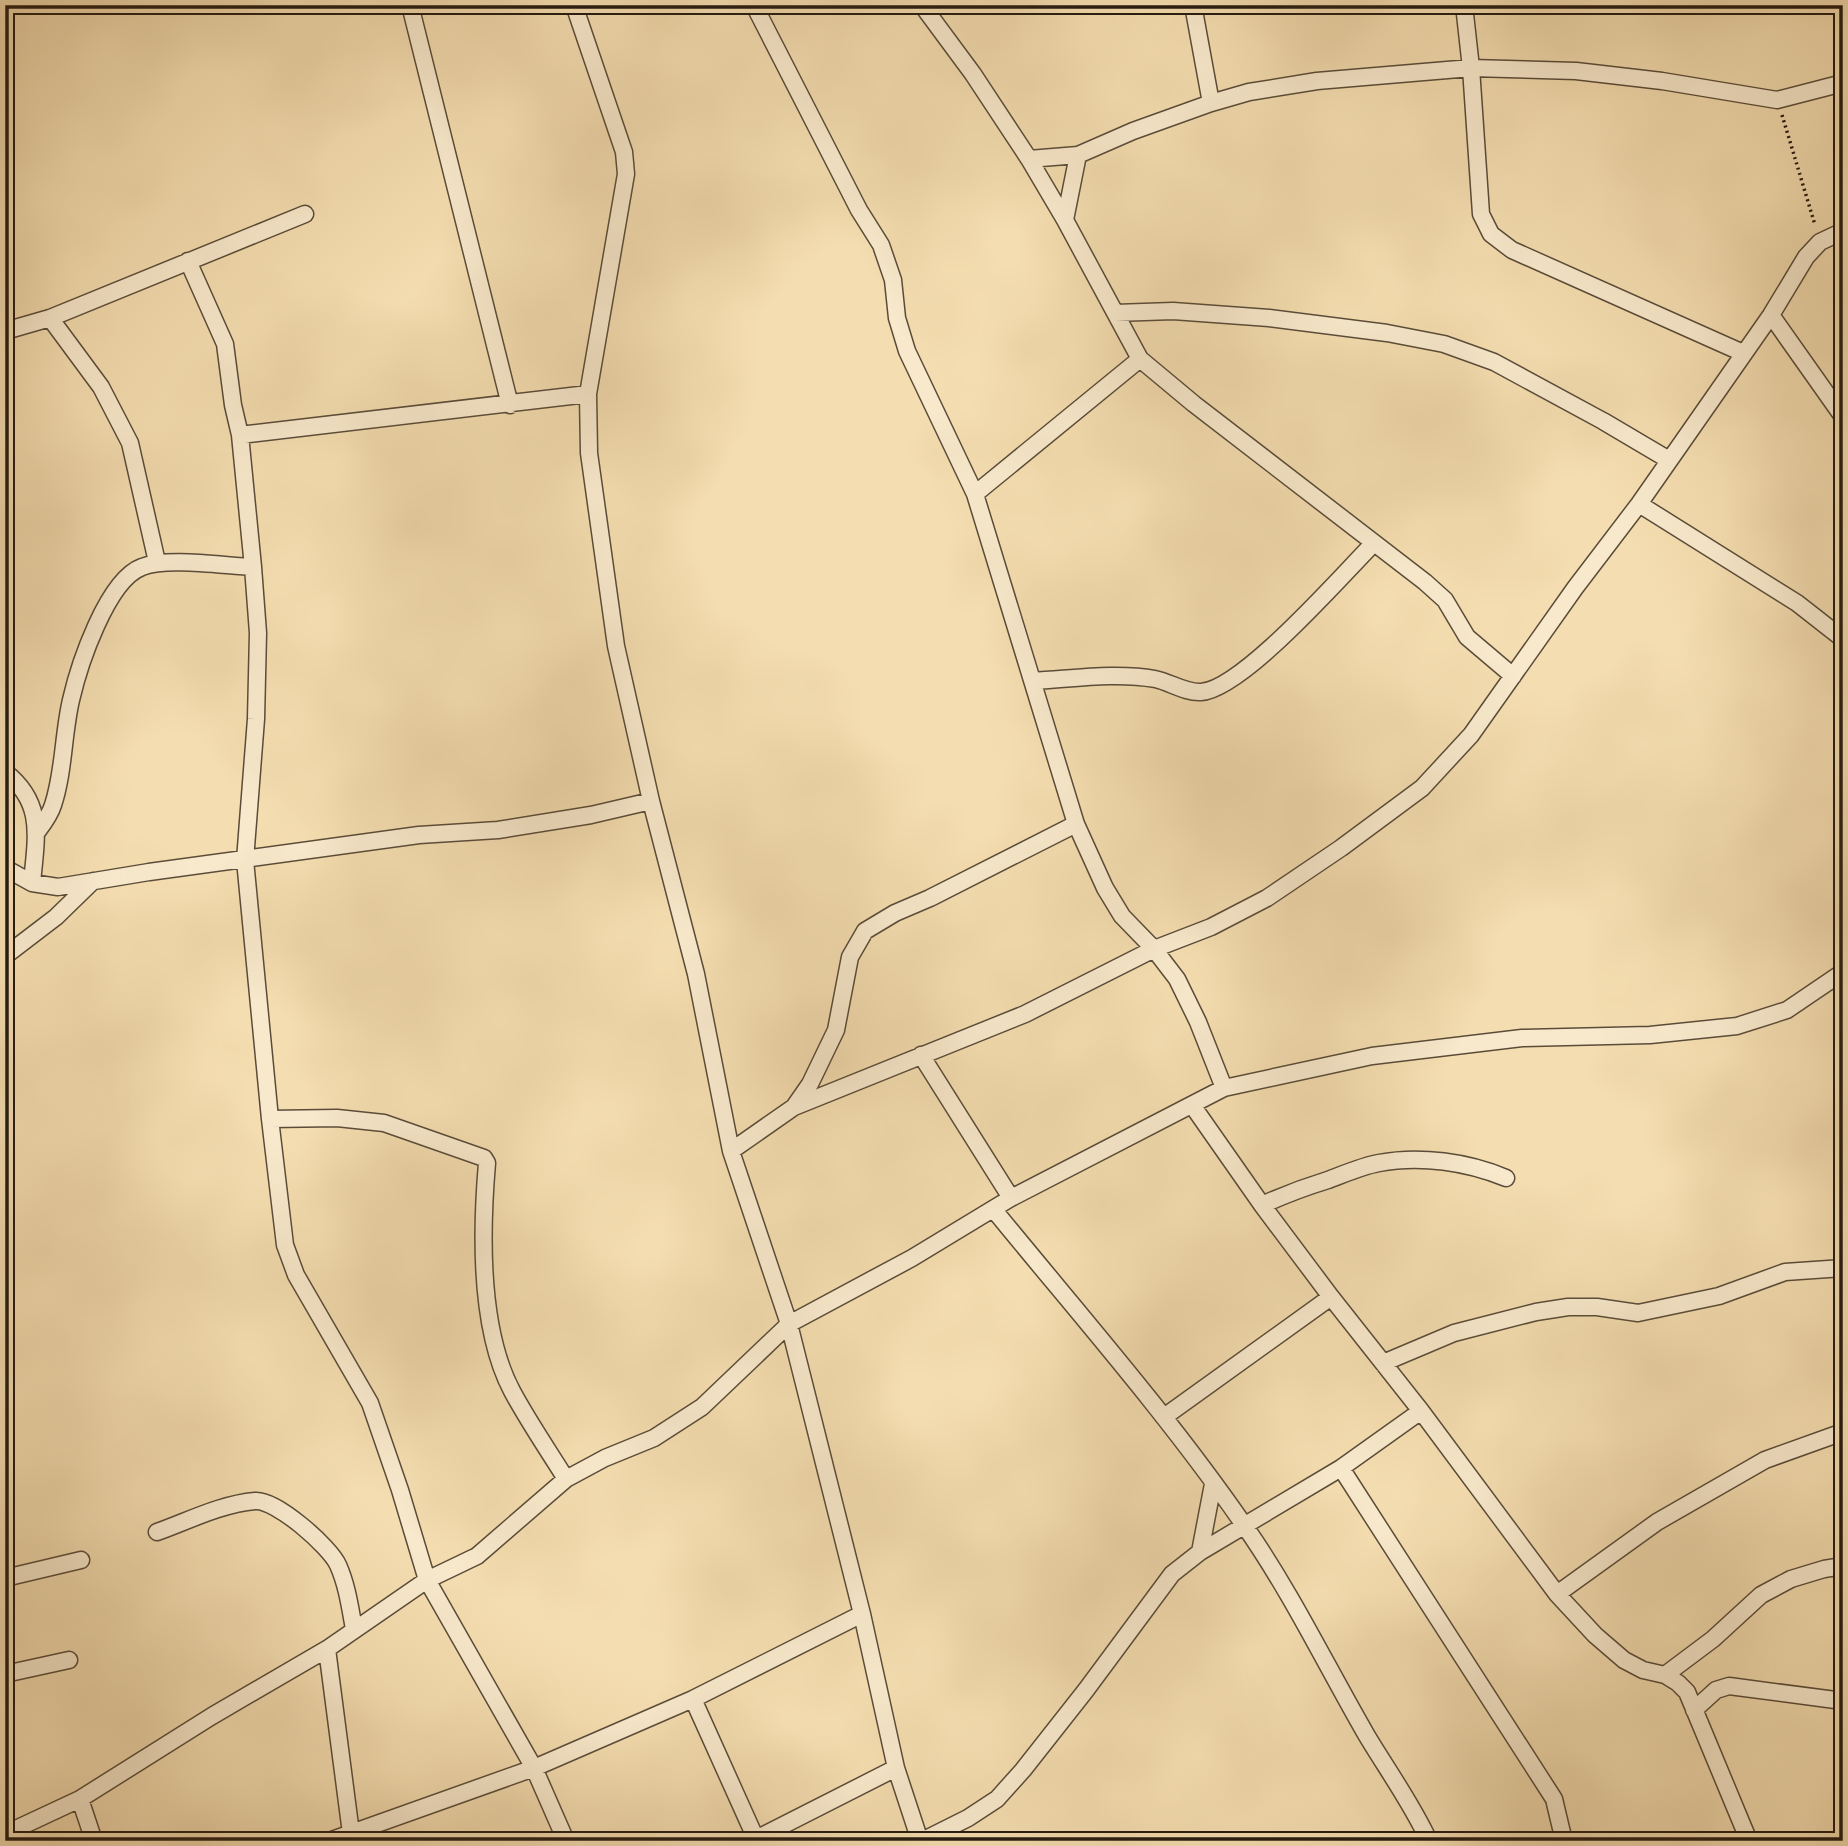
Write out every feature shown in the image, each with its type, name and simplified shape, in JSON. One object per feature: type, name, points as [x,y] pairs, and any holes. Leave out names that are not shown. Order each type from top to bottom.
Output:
[{"type":"street","points":[[410,5],[510,405]]},
{"type":"street","points":[[574,5],[624,152],[626,174],[588,394],[589,453],[617,646],[651,801],[696,974],[731,1151],[789,1324],[862,1614],[896,1768],[921,1841],[968,1818],[997,1799],[1086,1690],[1172,1574],[1200,1552],[1341,1468],[1421,1411]]},
{"type":"street","points":[[754,5],[859,209],[881,245],[893,280],[897,318],[907,351],[975,494],[1076,824],[1105,888],[1122,916],[1154,949],[1177,979],[1224,1088]]},
{"type":"street","points":[[922,5],[973,74],[1029,159],[1140,359],[1445,600],[1467,638],[1513,676]]},
{"type":"street","points":[[1193,5],[1211,103]]},
{"type":"street","points":[[1464,5],[1481,214],[1491,234],[1512,250],[1743,353]]},
{"type":"street","points":[[1029,159],[1078,155],[1133,131],[1211,103],[1250,92],[1317,81],[1471,68],[1576,71],[1662,81],[1777,100],[1843,83]]},
{"type":"street","points":[[1065,220],[1078,155]]},
{"type":"street","points":[[5,331],[50,318],[304,214]]},
{"type":"street","points":[[731,1151],[794,1107],[1025,1014],[1154,949],[1211,928],[1267,898],[1422,788],[1471,735],[1639,504],[1771,315],[1806,257],[1820,242],[1843,234]]},
{"type":"street","points":[[188,261],[225,344],[240,435],[258,633],[245,860],[281,1218],[289,1255],[296,1275],[370,1403],[427,1580],[534,1768],[566,1841]]},
{"type":"street","points":[[1115,313],[1173,311],[1269,318],[1387,333],[1444,344],[1494,362],[1669,460]]},
{"type":"street","points":[[1771,315],[1843,418]]},
{"type":"street","points":[[50,318],[101,387],[130,443],[157,562]]},
{"type":"street","points":[[975,494],[1140,359]]},
{"type":"street","points":[[240,435],[588,394]]},
{"type":"street","points":[[1639,504],[1797,603],[1843,639]]},
{"type":"street","points":[[1032,681],[1119,677],[1155,679],[1202,692],[1225,683],[1258,660],[1373,544]]},
{"type":"street","points":[[37,832],[53,806],[71,700],[106,602],[131,573],[157,562],[253,567]]},
{"type":"street","points":[[5,772],[24,792],[33,809],[37,832],[32,883]]},
{"type":"street","points":[[5,868],[32,883],[58,887],[419,835],[498,830],[591,815],[651,801]]},
{"type":"street","points":[[794,1107],[810,1084],[836,1030],[850,957],[864,931],[895,913],[1076,824]]},
{"type":"street","points":[[5,956],[56,917],[93,881]]},
{"type":"street","points":[[5,1834],[80,1799],[212,1716],[327,1649],[427,1580],[477,1556],[566,1479],[605,1458],[654,1438],[702,1407],[789,1324],[912,1258],[1011,1198],[1109,1145],[1224,1088],[1372,1056],[1522,1038],[1650,1035],[1737,1026],[1787,1010],[1842,976]]},
{"type":"street","points":[[921,1055],[1011,1198]]},
{"type":"street","points":[[1192,1105],[1262,1205],[1421,1411],[1557,1594],[1595,1635],[1624,1660],[1643,1670],[1665,1675],[1687,1692],[1749,1841]]},
{"type":"street","points":[[270,1119],[337,1118],[384,1123],[484,1158],[487,1163],[482,1233],[487,1305],[500,1358],[511,1390],[566,1479]]},
{"type":"street","points":[[1262,1205],[1290,1192],[1378,1163],[1406,1160],[1443,1162],[1478,1167],[1506,1178]]},
{"type":"street","points":[[994,1210],[1164,1418],[1244,1525],[1288,1593],[1368,1737],[1415,1810],[1429,1841]]},
{"type":"street","points":[[1383,1363],[1454,1333],[1536,1312],[1587,1307],[1638,1313],[1718,1296],[1785,1272],[1843,1268]]},
{"type":"street","points":[[1164,1418],[1331,1297]]},
{"type":"street","points":[[1557,1594],[1657,1522],[1765,1460],[1843,1432]]},
{"type":"street","points":[[1341,1468],[1554,1799],[1564,1841]]},
{"type":"street","points":[[1200,1552],[1213,1484]]},
{"type":"street","points":[[157,1532],[228,1506],[258,1500],[280,1509],[323,1545],[337,1563],[347,1591],[354,1629]]},
{"type":"street","points":[[5,1578],[81,1560]]},
{"type":"street","points":[[1665,1675],[1713,1639],[1761,1595],[1791,1579],[1843,1566]]},
{"type":"street","points":[[329,1841],[352,1838],[534,1768],[693,1699],[862,1614]]},
{"type":"street","points":[[327,1649],[352,1838]]},
{"type":"street","points":[[5,1674],[69,1660]]},
{"type":"street","points":[[1695,1710],[1716,1690],[1730,1686],[1843,1701]]},
{"type":"street","points":[[693,1699],[754,1840],[896,1768]]},
{"type":"street","points":[[80,1799],[94,1841]]},
{"type":"path","points":[[1777,100],[1820,242]]}]
